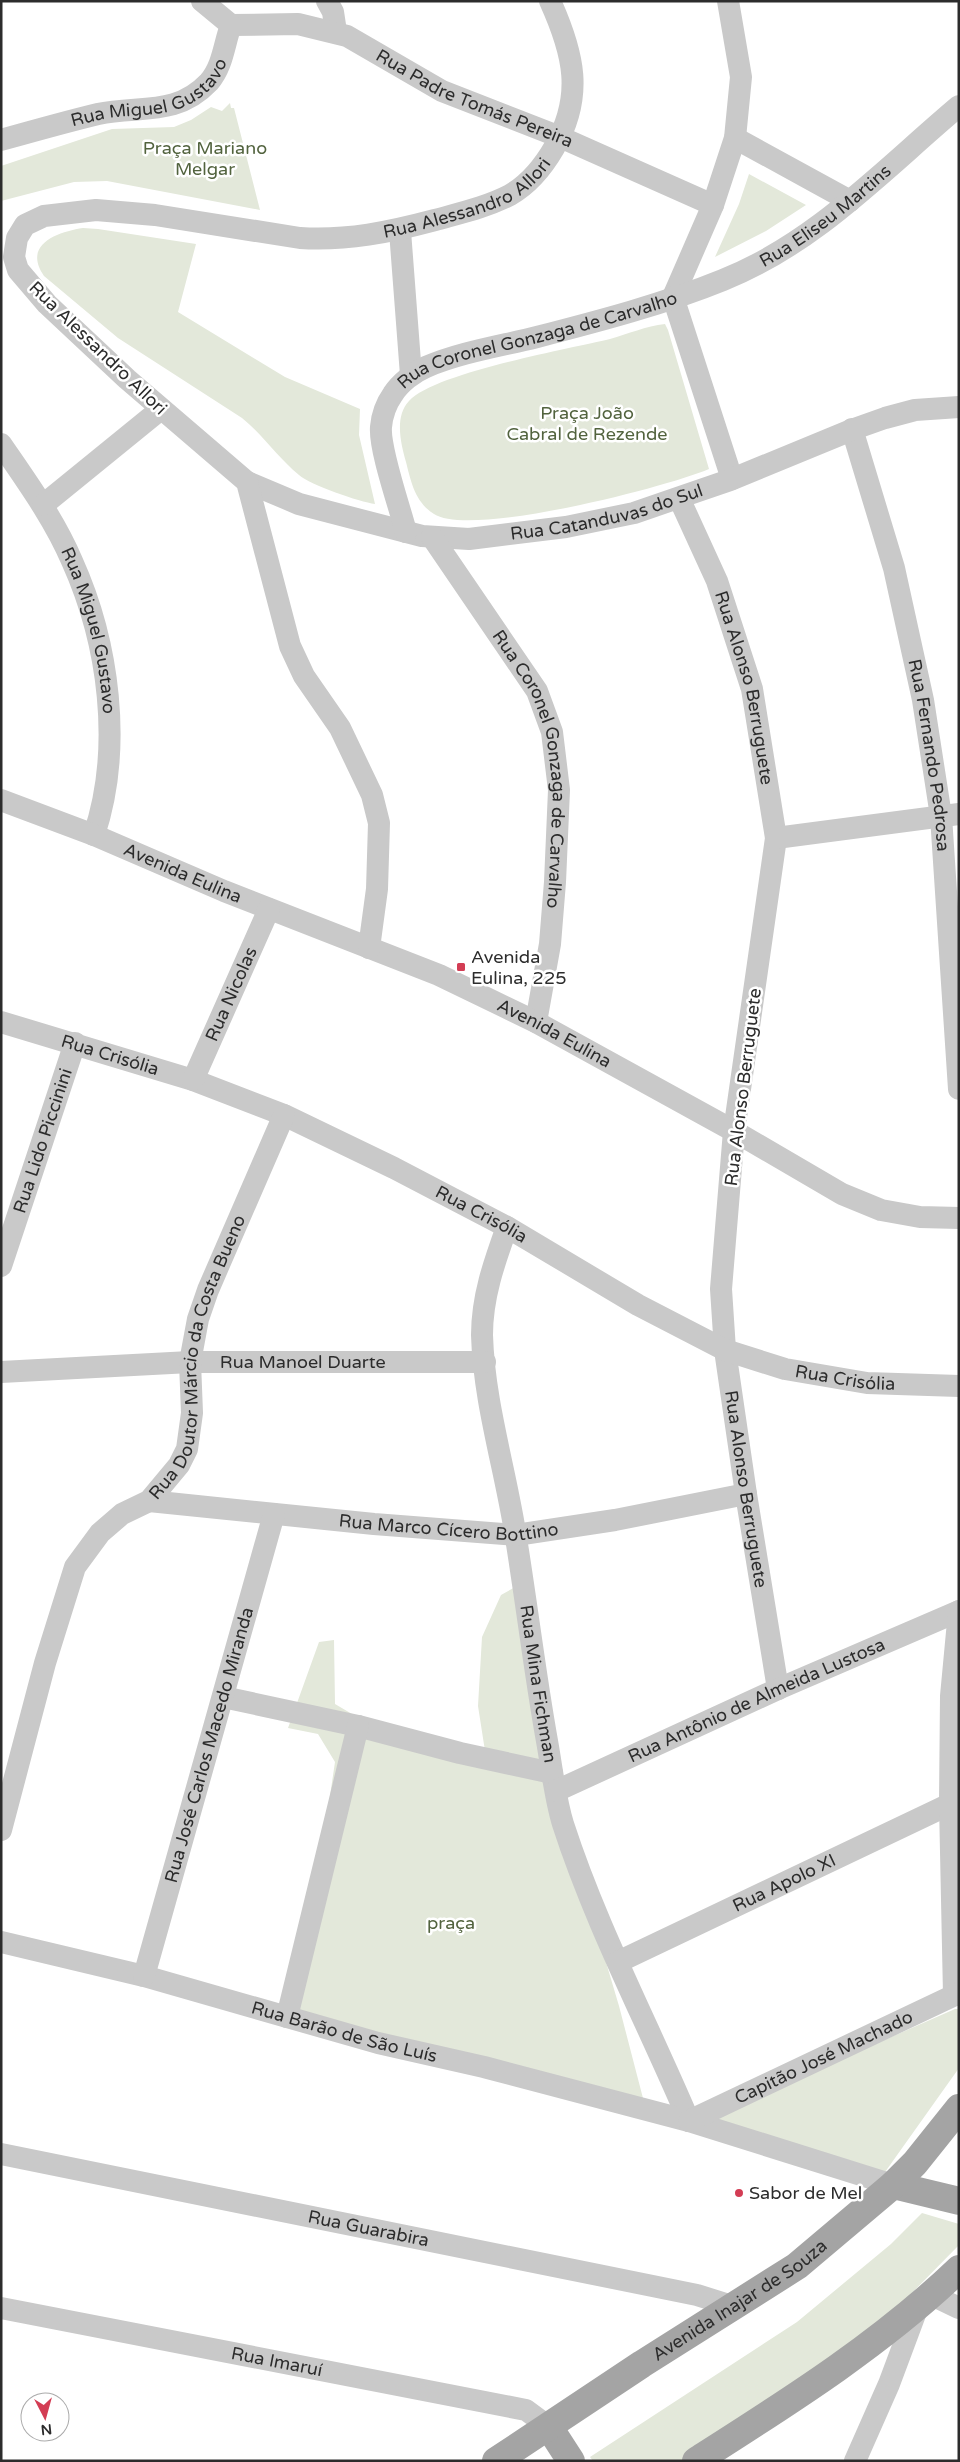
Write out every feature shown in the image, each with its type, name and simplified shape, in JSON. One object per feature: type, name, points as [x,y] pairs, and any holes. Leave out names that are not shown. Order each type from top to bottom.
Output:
[{"type":"main road","name":"Avenida Inajar de Souza","points":[[496,2461],[642,2364],[735,2307],[797,2266],[893,2185],[915,2163],[959,2108]]},
{"type":"main road","points":[[893,2185],[959,2201]]},
{"type":"main road","points":[[696,2461],[788,2402],[924,2302],[959,2269]]},
{"type":"main road","points":[[549,2427],[571,2461]]},
{"type":"street","name":"Rua Miguel Gustavo","points":[[1,140],[101,114],[170,107],[180,103],[208,82],[216,72],[231,25],[202,1]]},
{"type":"street","points":[[327,1],[333,12],[336,32]]},
{"type":"street","name":"Rua Alessandro Allori","points":[[247,482],[161,409],[47,304],[10,274],[14,257],[9,235],[44,216],[96,210],[155,216],[318,239],[361,236],[400,231],[464,212],[509,195],[525,185],[538,171],[560,137],[571,110],[573,78],[569,48],[550,1]]},
{"type":"street","name":"Rua Coronel Gonzaga de Carvalho","points":[[406,532],[380,429],[384,410],[393,393],[412,375],[425,367],[454,357],[576,327],[673,297],[713,205],[734,138],[741,77],[728,1]]},
{"type":"street","name":"Rua Padre Tomás Pereira","points":[[231,25],[298,24],[347,36],[442,91],[560,137],[713,205]]},
{"type":"street","name":"Rua Eliseu Martins","points":[[673,297],[725,279],[777,253],[826,220],[850,201],[959,106]]},
{"type":"street","points":[[734,138],[850,201]]},
{"type":"street","points":[[400,231],[412,375]]},
{"type":"street","points":[[673,297],[732,479]]},
{"type":"street","name":"Rua Catanduvas do Sul","points":[[247,482],[298,504],[406,532],[432,537],[469,540],[566,527],[634,513],[732,479],[852,430],[915,410],[959,407]]},
{"type":"street","points":[[43,504],[161,409]]},
{"type":"street","name":"Rua Fernando Pedrosa","points":[[852,430],[894,568],[950,815],[959,1089]]},
{"type":"street","name":"Rua Miguel Gustavo","points":[[1,444],[43,504],[72,560],[90,609],[103,660],[109,747],[106,791],[94,834]]},
{"type":"street","points":[[247,482],[290,646],[304,676],[340,728],[374,804],[379,823],[377,889],[369,948]]},
{"type":"street","name":"Rua Alonso Berruguete","points":[[679,498],[717,580],[752,689],[776,838],[734,1131],[721,1289],[725,1350],[778,1689]]},
{"type":"street","name":"Rua Coronel Gonzaga de Carvalho","points":[[432,537],[537,691],[552,732],[559,790],[555,882],[550,944],[536,1022]]},
{"type":"street","name":"Avenida Eulina","points":[[1,800],[94,834],[269,909],[439,975],[536,1022],[734,1131],[842,1194],[880,1210],[920,1217],[959,1218]]},
{"type":"street","points":[[776,838],[950,815]]},
{"type":"street","name":"Rua Nicolas","points":[[193,1080],[269,909]]},
{"type":"street","name":"Rua Crisólia","points":[[1,1022],[193,1080],[284,1115],[394,1168],[507,1227],[638,1305],[725,1350],[785,1369],[868,1383],[959,1386]]},
{"type":"street","name":"Rua Lido Piccinini","points":[[1,1266],[75,1043]]},
{"type":"street","name":"Rua Doutor Márcio da Costa Bueno","points":[[1,1830],[45,1663],[75,1567],[100,1533],[122,1514],[149,1501],[179,1465],[187,1449],[192,1413],[190,1362],[198,1319],[208,1290],[284,1115]]},
{"type":"street","name":"Rua Mina Fichman","points":[[507,1227],[490,1273],[484,1307],[482,1336],[516,1535],[539,1700],[554,1782],[562,1821],[588,1892],[689,2121]]},
{"type":"street","name":"Rua Manoel Duarte","points":[[1,1372],[190,1362],[485,1362]]},
{"type":"street","name":"Rua Marco Cícero Bottino","points":[[149,1501],[516,1535],[615,1520],[746,1494]]},
{"type":"street","name":"Rua José Carlos Macedo Miranda","points":[[144,1976],[274,1514]]},
{"type":"street","points":[[956,1994],[950,1804],[951,1696],[959,1611]]},
{"type":"street","name":"Rua Antônio de Almeida Lustosa","points":[[554,1782],[959,1611]]},
{"type":"street","points":[[223,1697],[358,1726],[460,1753],[554,1782]]},
{"type":"street","points":[[287,2016],[358,1726]]},
{"type":"street","name":"Rua Apolo XI","points":[[618,1962],[950,1804]]},
{"type":"street","name":"Rua Barão de São Luís","points":[[1,1942],[144,1976],[378,2043],[484,2067],[689,2121],[893,2185]]},
{"type":"street","name":"Capitão José Machado","points":[[689,2121],[956,1994]]},
{"type":"street","name":"Rua Guarabira","points":[[1,2154],[697,2294],[735,2307]]},
{"type":"street","points":[[855,2461],[924,2302],[959,2308]]},
{"type":"street","name":"Rua Imaruí","points":[[1,2308],[526,2410],[549,2427]]},
{"type":"green space","name":"Praça Mariano Melgar","points":[[230,103],[231,108],[234,108],[260,210],[107,181],[74,182],[1,201],[1,166],[112,129],[174,127],[191,120],[211,107],[222,111]]},
{"type":"green space","points":[[749,174],[806,205],[766,231],[715,257],[739,204]]},
{"type":"green space","points":[[83,228],[196,244],[178,312],[285,377],[360,409],[359,435],[375,504],[336,492],[299,475],[242,418],[118,338],[44,276],[38,265],[37,256],[40,248],[54,237]]},
{"type":"green space","name":"Praça João Cabral de Rezende","points":[[665,324],[709,469],[653,487],[613,497],[526,515],[486,520],[454,520],[434,514],[422,504],[412,484],[401,439],[400,423],[404,407],[409,401],[423,391],[445,381],[473,372]]},
{"type":"green space","name":"praça","points":[[517,1586],[548,1767],[619,2006],[644,2102],[296,2026],[335,1762],[318,1734],[288,1728],[319,1642],[334,1640],[335,1704],[369,1724],[485,1751],[478,1706],[482,1637],[501,1595]]},
{"type":"green space","points":[[955,2009],[959,2009],[959,2068],[873,2189],[686,2127]]},
{"type":"green space","points":[[922,2213],[959,2224],[959,2245],[904,2301],[852,2344],[680,2461],[593,2461],[590,2457],[797,2322],[891,2244]]},
{"type":"place","name":"Avenida Eulina, 225","points":[[461,967]]},
{"type":"place","name":"Sabor de Mel","points":[[739,2193]]}]
